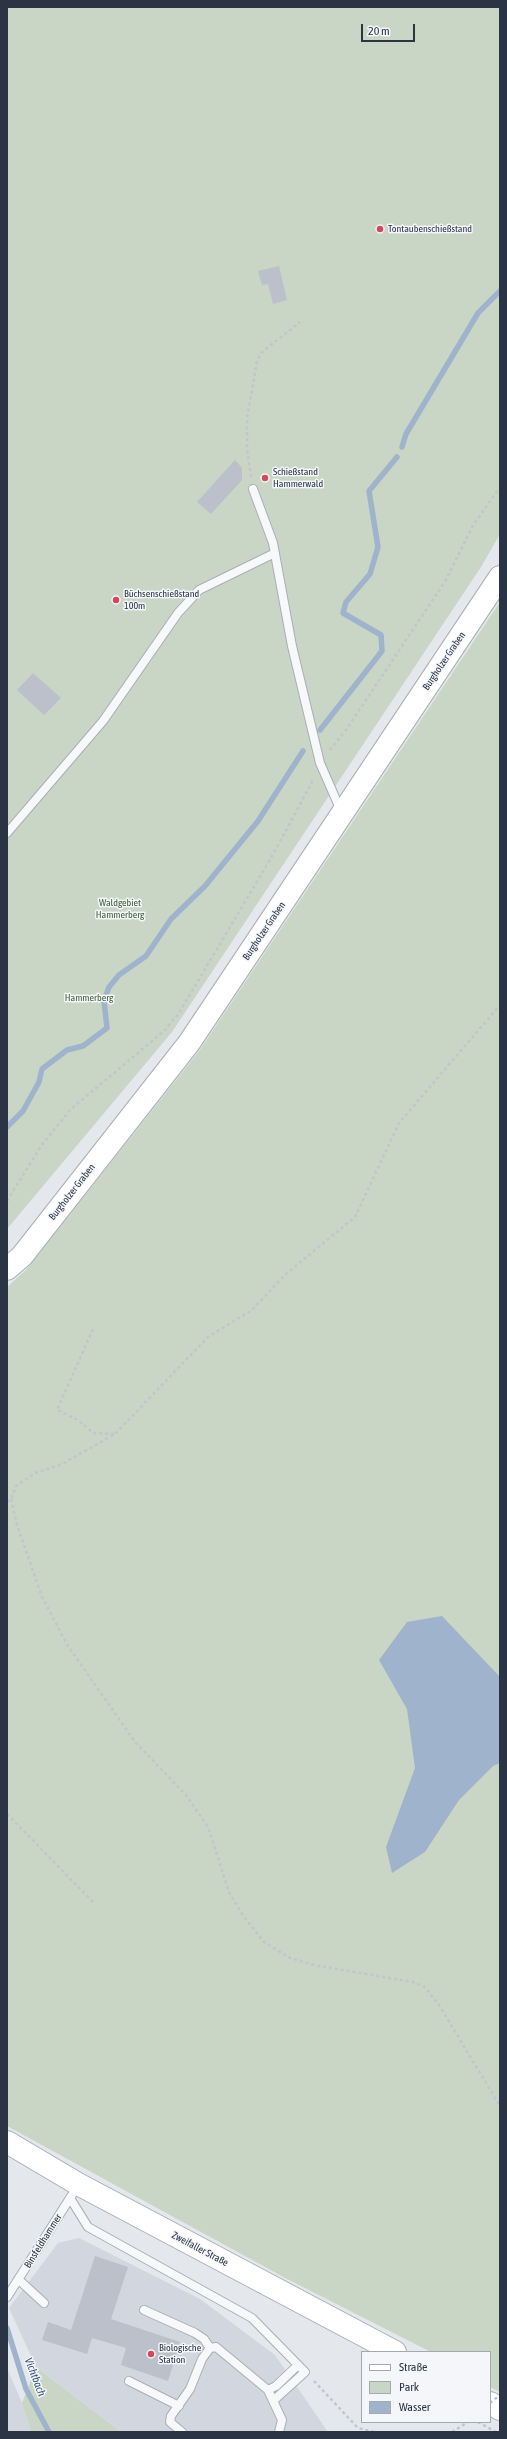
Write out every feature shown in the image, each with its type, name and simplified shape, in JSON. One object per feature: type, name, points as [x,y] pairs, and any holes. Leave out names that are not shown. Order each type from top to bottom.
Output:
[{"type":"main road","name":"Burgholzer Graben","points":[[7,1268],[22,1256],[189,1043],[500,577]]},
{"type":"main road","name":"Zweifaller Straße","points":[[7,2142],[74,2191],[393,2351]]},
{"type":"main road","points":[[491,2404],[500,2409]]},
{"type":"lane","points":[[252,489],[275,553],[292,646],[320,763],[342,814]]},
{"type":"lane","points":[[7,833],[103,721],[178,613],[199,590],[275,553]]},
{"type":"lane","points":[[74,2191],[88,2227],[252,2318],[305,2372],[274,2400]]},
{"type":"lane","name":"Binsfeldhammer","points":[[7,2298],[74,2191]]},
{"type":"lane","points":[[17,2284],[44,2302]]},
{"type":"lane","points":[[144,2310],[195,2333],[204,2340],[210,2348]]},
{"type":"lane","points":[[182,2432],[170,2422],[171,2416],[190,2389],[202,2358],[210,2348],[216,2347],[268,2390],[274,2400],[282,2420],[279,2432]]},
{"type":"lane","points":[[268,2390],[276,2386],[298,2365]]},
{"type":"lane","points":[[129,2381],[179,2406]]},
{"type":"path","points":[[252,489],[247,449],[247,419],[257,361],[261,353],[300,322]]},
{"type":"path","points":[[7,1202],[41,1146],[71,1110],[164,1030],[179,1013],[275,851],[320,763],[346,730],[422,617],[446,580],[472,527],[500,487]]},
{"type":"path","points":[[500,1005],[399,1124],[355,1217],[286,1274],[252,1310],[208,1337],[115,1434],[62,1464],[36,1473],[16,1486],[12,1499],[17,1525],[42,1597],[68,1646],[135,1742],[186,1795],[208,1826],[229,1892],[244,1917],[264,1942],[290,1958],[318,1966],[413,1982],[425,1988],[439,2005],[500,2106]]},
{"type":"path","points":[[93,1329],[57,1410],[78,1420],[93,1432],[115,1434]]},
{"type":"path","points":[[7,1502],[12,1499]]},
{"type":"path","points":[[7,1814],[93,1902]]},
{"type":"path","points":[[305,2372],[358,2428],[374,2432]]},
{"type":"path","points":[[491,2402],[500,2395]]},
{"type":"path","points":[[452,2432],[467,2423]]},
{"type":"path","points":[[480,2423],[496,2432]]},
{"type":"shaded area","points":[[79,2238],[200,2299],[275,2355],[328,2432],[121,2432],[36,2367],[9,2308],[58,2243]]},
{"type":"shaded area","points":[[7,2368],[22,2403],[31,2432],[7,2432]]},
{"type":"green space","points":[[7,7],[500,7],[500,534],[481,567],[172,1032],[7,1229]]},
{"type":"green space","points":[[500,602],[500,2392],[491,2388],[491,2351],[429,2351],[287,2279],[7,2126],[7,1287],[26,1270],[199,1051]]},
{"type":"green space","points":[[36,2367],[121,2432],[31,2432],[22,2403]]},
{"type":"water","points":[[442,1616],[500,1677],[500,1763],[493,1766],[459,1800],[425,1852],[392,1873],[386,1847],[415,1768],[407,1709],[379,1660],[407,1622]]},
{"type":"building","points":[[279,266],[287,300],[273,304],[268,284],[262,285],[258,271]]},
{"type":"building","points":[[235,460],[242,468],[242,480],[211,514],[197,502]]},
{"type":"building","points":[[33,673],[61,698],[44,715],[17,690]]},
{"type":"building","points":[[95,2256],[128,2267],[111,2319],[180,2342],[168,2381],[121,2365],[126,2348],[92,2338],[87,2354],[42,2340],[48,2322],[71,2330]]},
{"type":"waterway","points":[[402,447],[406,434],[478,313],[500,291]]},
{"type":"waterway","points":[[320,730],[382,651],[381,635],[343,613],[346,602],[370,574],[378,547],[369,491],[397,457]]},
{"type":"waterway","points":[[7,1127],[23,1111],[39,1082],[42,1069],[67,1050],[83,1046],[107,1028],[104,1001],[109,987],[119,975],[146,956],[171,919],[205,886],[258,821],[303,751]]},
{"type":"waterway","name":"Vichtbach","points":[[7,2328],[26,2389],[49,2432]]},
{"type":"place","name":"Tontaubenschießstand","points":[[380,229]]},
{"type":"place","name":"Schießstand Hammerwald","points":[[265,478]]},
{"type":"place","name":"Büchsenschießstand 100m","points":[[116,600]]},
{"type":"place","name":"Biologische Station","points":[[151,2354]]},
{"type":"park label","name":"Waldgebiet Hammerberg","points":[[120,908]]},
{"type":"park label","name":"Hammerberg","points":[[89,998]]}]
